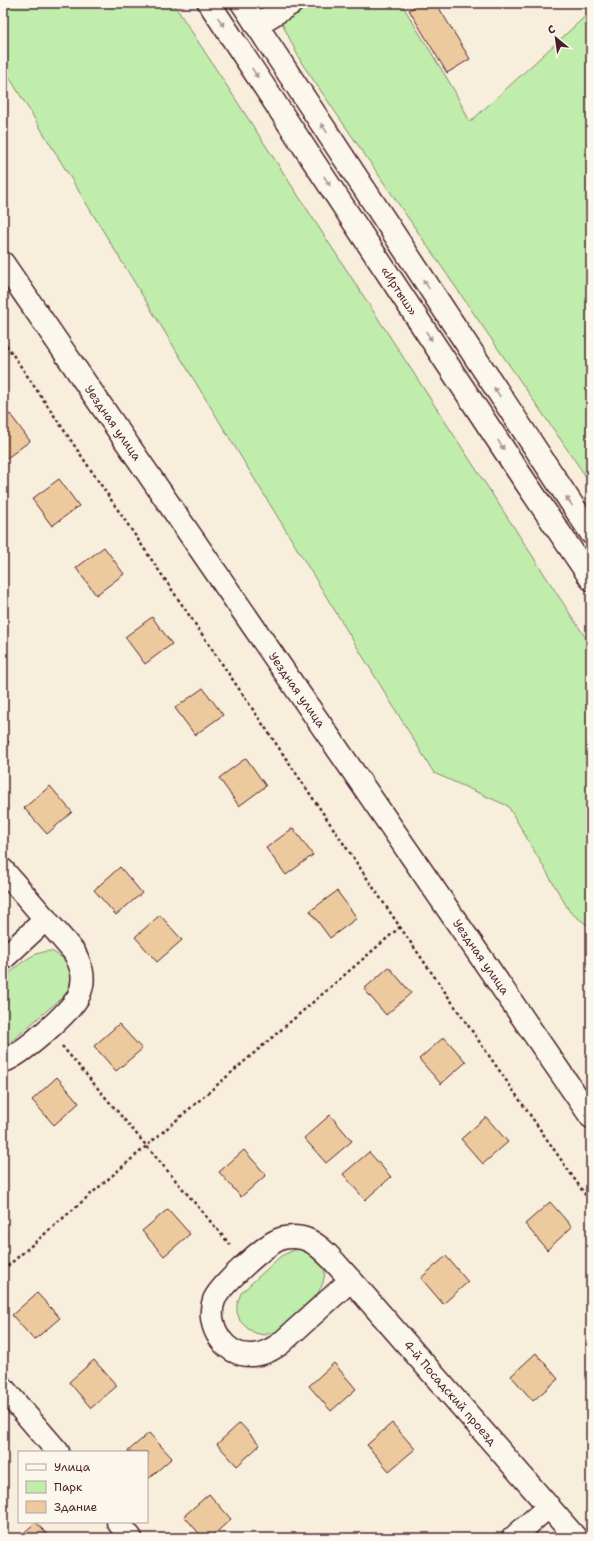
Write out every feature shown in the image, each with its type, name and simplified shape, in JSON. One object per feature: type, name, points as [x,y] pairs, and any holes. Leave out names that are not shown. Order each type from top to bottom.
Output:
[{"type":"main road","name":"«Иртыш»","points":[[209,3],[591,579]]},
{"type":"main road","points":[[242,3],[591,533]]},
{"type":"main road","points":[[256,25],[292,3]]},
{"type":"main road","name":"Уездная улица","points":[[3,263],[591,1117]]},
{"type":"main road","points":[[3,870],[74,952],[82,966],[83,981],[79,996],[69,1009],[20,1053],[3,1061]]},
{"type":"main road","points":[[3,959],[46,920]]},
{"type":"main road","name":"4-й Посадский проезд","points":[[351,1280],[280,1344],[267,1352],[251,1355],[236,1352],[223,1343],[214,1330],[212,1314],[215,1299],[223,1286],[264,1249],[277,1240],[293,1237],[308,1240],[321,1249],[351,1280],[576,1538]]},
{"type":"main road","points":[[3,1388],[57,1451]]},
{"type":"main road","points":[[513,1538],[549,1506]]},
{"type":"main road","points":[[119,1523],[132,1538]]},
{"type":"path","points":[[3,340],[400,927],[591,1203]]},
{"type":"path","points":[[3,1270],[400,927]]},
{"type":"path","points":[[47,1029],[247,1264]]},
{"type":"green space","points":[[3,3],[173,3],[591,646],[591,928],[570,912],[508,806],[434,773],[3,67]]},
{"type":"green space","points":[[299,3],[401,3],[454,90],[470,122],[591,11],[591,484],[301,62],[278,15]]},
{"type":"green space","points":[[51,951],[64,960],[70,969],[71,981],[65,995],[7,1045],[3,1046],[3,979],[25,960],[37,954]]},
{"type":"green space","points":[[304,1249],[322,1263],[325,1273],[323,1283],[318,1293],[276,1332],[264,1335],[255,1333],[247,1328],[240,1321],[237,1312],[237,1304],[241,1293],[281,1256],[294,1250]]},
{"type":"building","points":[[421,3],[436,3],[470,59],[447,73],[409,10]]},
{"type":"building","points":[[10,414],[30,441],[3,461],[3,419]]},
{"type":"building","points":[[59,479],[79,506],[52,526],[32,499]]},
{"type":"building","points":[[104,547],[124,574],[96,595],[76,568]]},
{"type":"building","points":[[152,617],[172,644],[145,664],[125,637]]},
{"type":"building","points":[[203,688],[223,715],[195,735],[175,708]]},
{"type":"building","points":[[3,736],[9,742],[3,747]]},
{"type":"building","points":[[246,758],[266,786],[239,806],[219,778]]},
{"type":"building","points":[[50,786],[72,812],[47,834],[24,808]]},
{"type":"building","points":[[293,828],[313,855],[286,875],[266,848]]},
{"type":"building","points":[[120,867],[142,893],[116,915],[94,890]]},
{"type":"building","points":[[337,891],[357,918],[330,938],[310,911]]},
{"type":"building","points":[[160,915],[182,940],[157,962],[135,937]]},
{"type":"building","points":[[389,967],[411,993],[386,1015],[364,989]]},
{"type":"building","points":[[119,1024],[142,1049],[116,1071],[94,1046]]},
{"type":"building","points":[[444,1037],[466,1062],[441,1084],[419,1059]]},
{"type":"building","points":[[57,1077],[79,1103],[54,1125],[32,1100]]},
{"type":"building","points":[[330,1115],[352,1141],[326,1163],[304,1138]]},
{"type":"building","points":[[486,1117],[508,1142],[483,1164],[461,1139]]},
{"type":"building","points":[[244,1150],[266,1175],[241,1197],[219,1172]]},
{"type":"building","points":[[369,1152],[391,1177],[365,1200],[343,1174]]},
{"type":"building","points":[[550,1202],[572,1227],[547,1250],[525,1224]]},
{"type":"building","points":[[168,1209],[190,1234],[164,1256],[142,1231]]},
{"type":"building","points":[[3,1229],[7,1234],[3,1237]]},
{"type":"building","points":[[446,1256],[468,1282],[443,1304],[421,1278]]},
{"type":"building","points":[[37,1293],[60,1318],[34,1340],[12,1315]]},
{"type":"building","points":[[536,1353],[558,1379],[533,1401],[511,1376]]},
{"type":"building","points":[[94,1360],[117,1386],[91,1408],[69,1382]]},
{"type":"building","points":[[334,1363],[356,1389],[331,1411],[309,1386]]},
{"type":"building","points":[[240,1423],[260,1445],[237,1466],[217,1444]]},
{"type":"building","points":[[392,1423],[415,1449],[389,1471],[367,1445]]},
{"type":"building","points":[[149,1433],[172,1458],[148,1479],[148,1451],[128,1451]]},
{"type":"building","points":[[209,1494],[231,1519],[210,1538],[203,1538],[184,1516]]},
{"type":"building","points":[[35,1523],[37,1523],[50,1538],[18,1538]]}]
